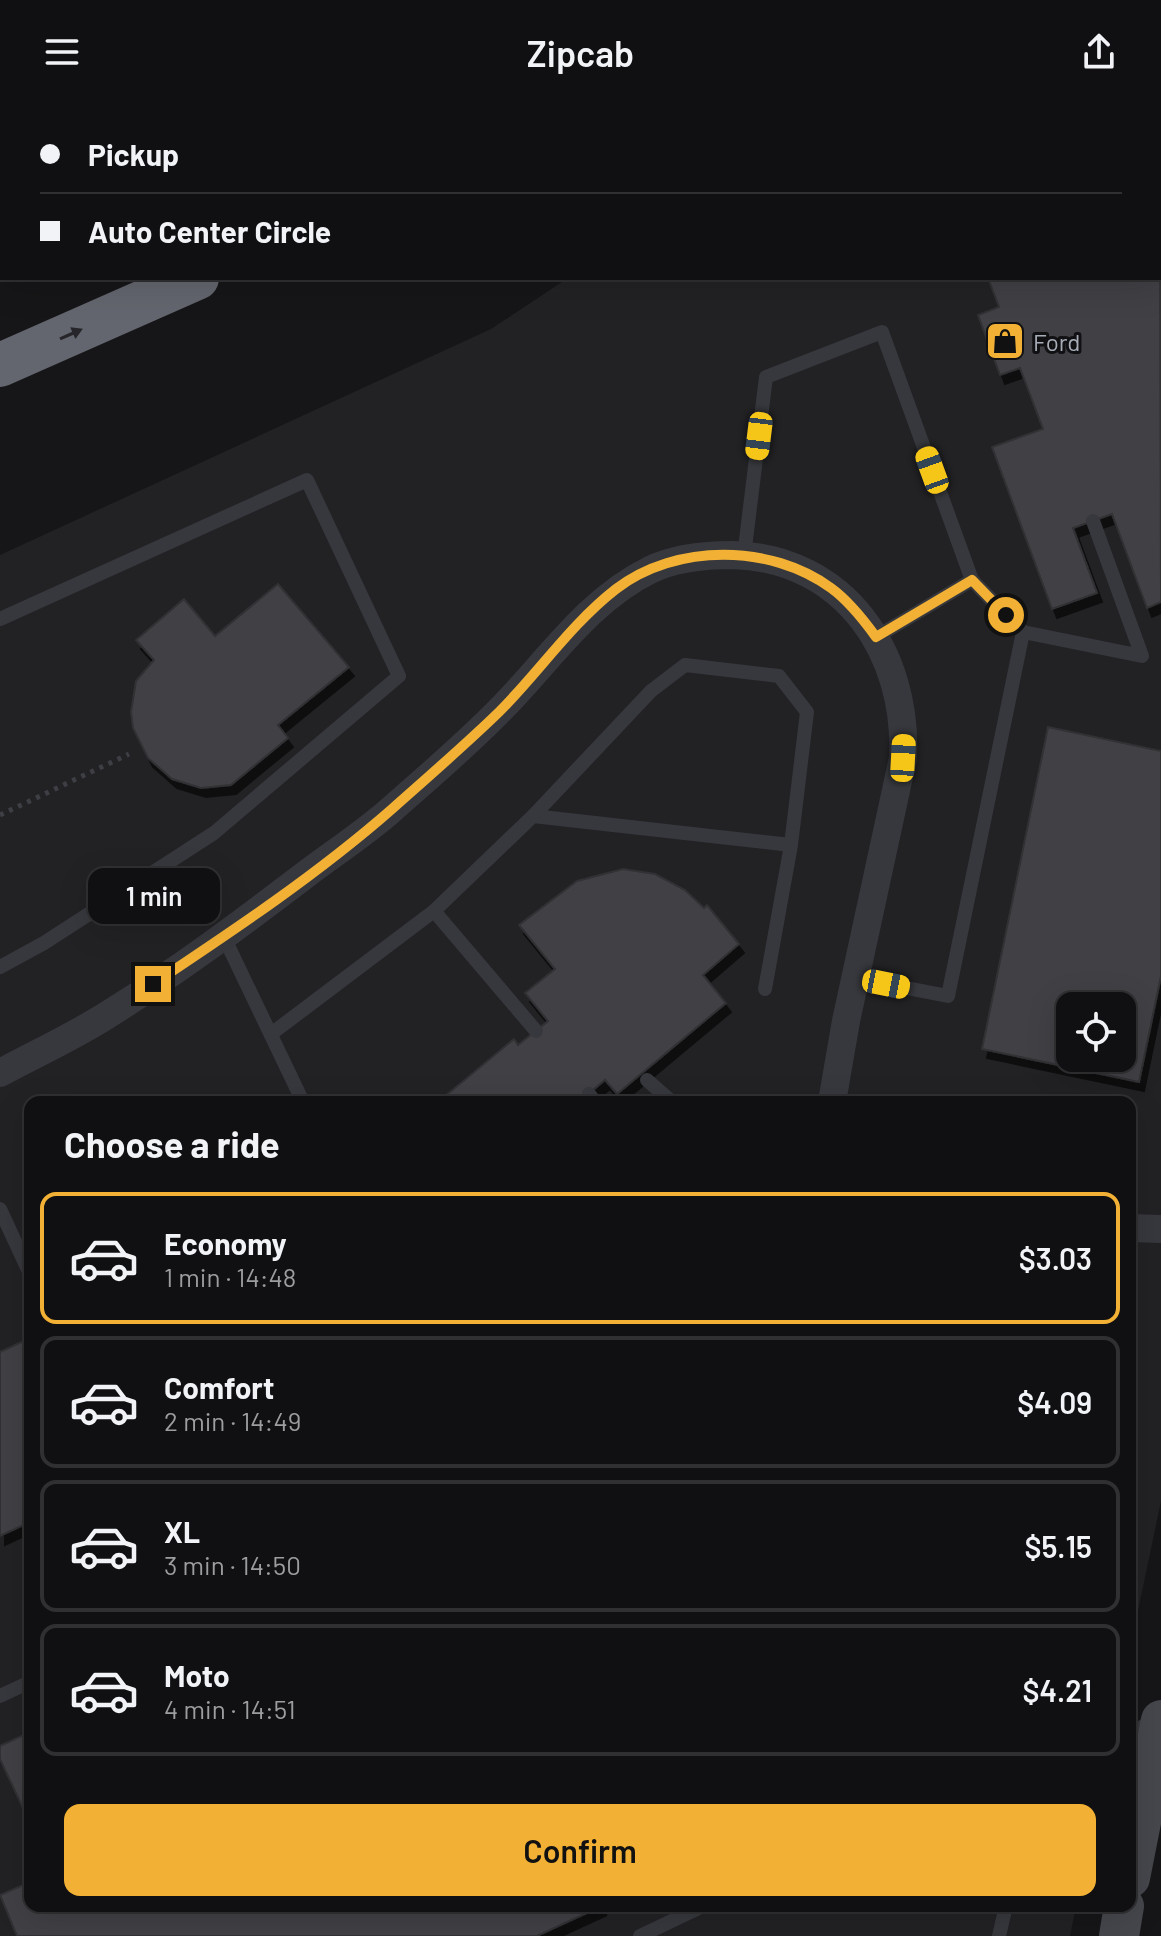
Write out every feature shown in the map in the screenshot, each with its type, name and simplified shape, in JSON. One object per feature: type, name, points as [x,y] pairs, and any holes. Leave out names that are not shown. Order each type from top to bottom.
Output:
[{"type":"highway","points":[[0,365],[192,280]]},
{"type":"main road","points":[[1136,1845],[1161,1720]]},
{"type":"main road","points":[[1119,1936],[1123,1912]]},
{"type":"street","points":[[0,1073],[110,1014],[224,937],[389,812],[499,711],[584,618],[617,588],[652,569],[682,560],[744,556],[803,571],[832,589],[857,612],[876,637],[900,695],[904,727],[903,758],[855,978],[833,1096]]},
{"type":"street","points":[[1136,1228],[1161,1229]]},
{"type":"lane","points":[[744,556],[766,377],[882,332],[972,580],[1023,632],[1142,656],[1093,521]]},
{"type":"lane","points":[[0,619],[307,480],[399,676],[214,833],[71,926],[0,967]]},
{"type":"lane","points":[[876,637],[972,580]]},
{"type":"lane","points":[[855,978],[948,996],[1023,632]]},
{"type":"lane","points":[[271,1034],[434,911],[533,816],[651,691],[685,665],[779,676],[807,712],[791,845],[765,989]]},
{"type":"lane","points":[[533,816],[791,845]]},
{"type":"lane","points":[[434,911],[536,1031]]},
{"type":"lane","points":[[224,937],[300,1096]]},
{"type":"lane","points":[[647,1080],[665,1096]]},
{"type":"lane","points":[[0,1209],[24,1261]]},
{"type":"lane","points":[[0,1696],[24,1685]]},
{"type":"lane","points":[[1136,1731],[1161,1712]]},
{"type":"lane","points":[[640,1936],[690,1912]]},
{"type":"lane","points":[[999,1936],[1005,1912]]},
{"type":"path","points":[[0,815],[129,754]]},
{"type":"shaded area","points":[[565,280],[1161,280],[1161,1501],[1136,1620],[1136,1096],[24,1096],[24,1912],[1075,1912],[1070,1936],[0,1936],[0,555],[491,329]]},
{"type":"building","points":[[989,280],[1160,280],[1161,602],[1147,608],[1112,514],[1073,528],[1097,593],[1052,609],[992,447],[1043,429],[1020,368],[1000,375],[978,315],[999,307]]},
{"type":"building","points":[[278,584],[349,667],[278,725],[288,738],[231,785],[201,788],[172,779],[148,758],[133,728],[131,712],[136,681],[154,660],[136,640],[184,599],[215,636]]},
{"type":"building","points":[[1048,727],[1161,751],[1161,976],[1139,1082],[1091,1072],[1136,1072],[1136,992],[1056,992],[1056,1065],[982,1049]]},
{"type":"building","points":[[623,869],[655,874],[685,890],[704,908],[707,905],[739,944],[703,975],[726,1003],[617,1094],[605,1080],[586,1096],[445,1096],[514,1039],[518,1045],[548,1021],[525,993],[555,969],[519,925],[577,881]]},
{"type":"building","points":[[24,1341],[24,1525],[0,1536],[0,1352]]},
{"type":"building","points":[[24,1735],[24,1810],[0,1759],[0,1746]]},
{"type":"building","points":[[24,1885],[24,1912],[589,1912],[537,1936],[17,1936],[0,1895]]},
{"type":"place","name":"Ford","points":[[1005,341]]},
{"type":"route","points":[[153,984],[224,937],[389,812],[499,711],[584,618],[617,588],[652,569],[715,555],[775,561],[803,571],[832,589],[857,612],[876,637],[972,580],[1006,615]]}]
